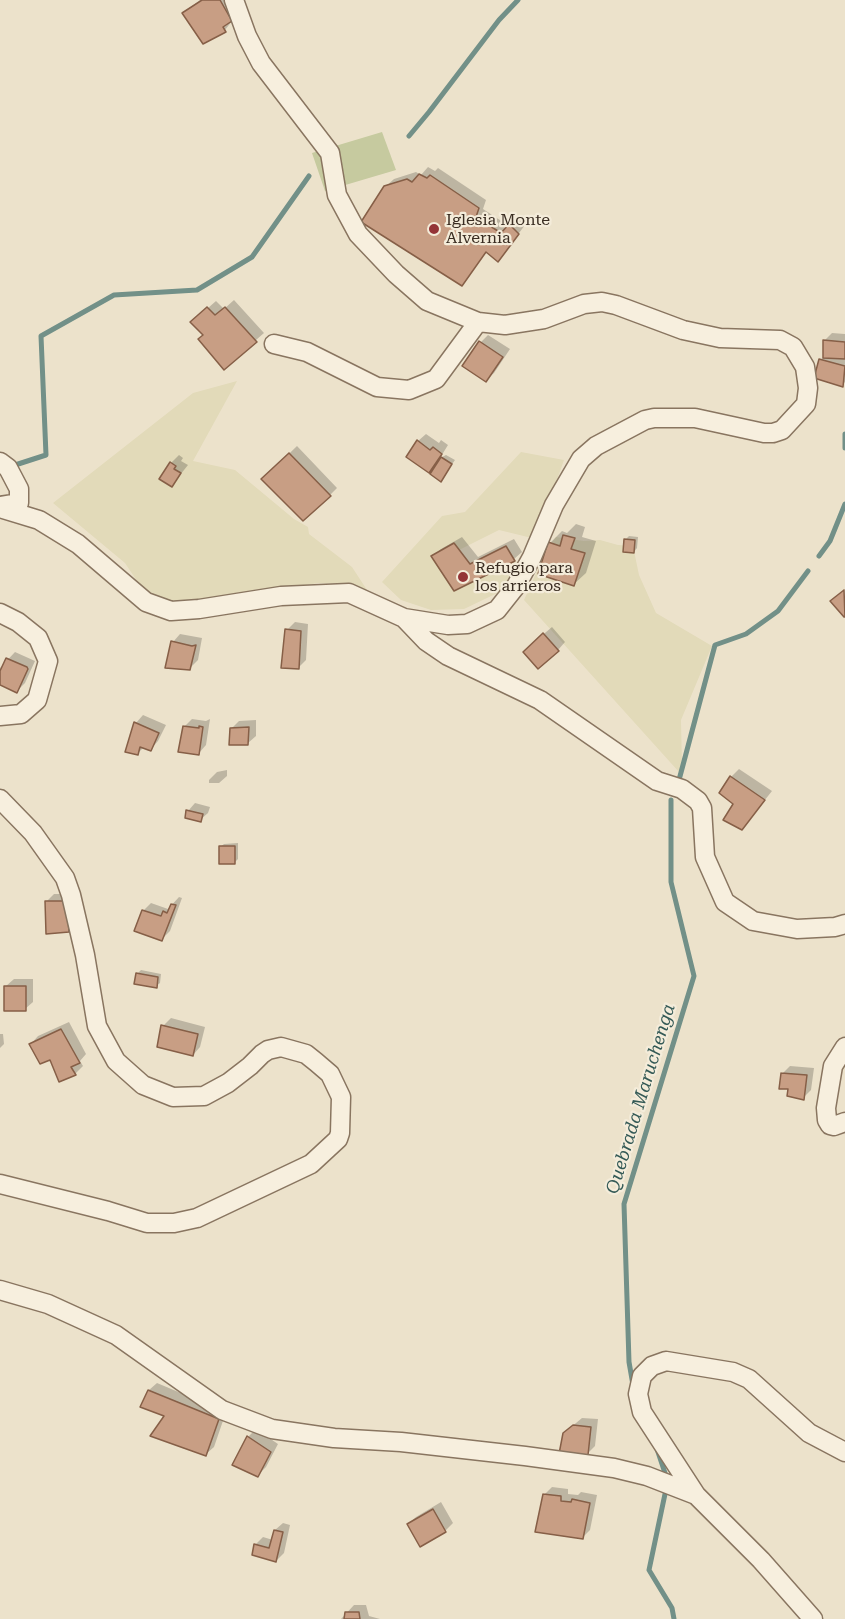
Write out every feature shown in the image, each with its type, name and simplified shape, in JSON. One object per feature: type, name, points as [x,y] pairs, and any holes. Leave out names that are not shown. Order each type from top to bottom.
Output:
[{"type":"street","points":[[0,507],[39,519],[78,544],[146,602],[171,611],[199,609],[281,596],[349,593],[404,618],[448,625],[467,624],[497,610],[516,586],[532,557],[554,504],[581,459],[596,446],[645,420],[654,418],[695,418],[773,433],[782,430],[806,404],[808,388],[805,367],[793,347],[780,340],[720,338],[683,330],[602,302],[584,304],[544,319],[505,325],[478,322],[427,301],[396,274],[358,234],[336,195],[330,153],[261,63],[247,36],[234,0]]},
{"type":"street","points":[[274,344],[307,352],[377,387],[409,390],[436,379],[478,322]]},
{"type":"street","points":[[0,462],[8,468],[19,489],[19,503],[0,507]]},
{"type":"street","points":[[0,613],[18,622],[38,638],[48,661],[37,700],[21,714],[0,716]]},
{"type":"street","points":[[404,618],[426,641],[448,656],[540,700],[657,781],[682,789],[698,801],[702,808],[705,857],[725,902],[753,921],[797,929],[835,927],[845,924]]},
{"type":"street","points":[[0,799],[33,833],[65,878],[85,955],[97,1026],[116,1061],[143,1085],[173,1097],[204,1096],[228,1083],[268,1050],[281,1047],[306,1054],[316,1062],[330,1074],[341,1097],[338,1139],[311,1164],[197,1218],[174,1223],[147,1223],[0,1184]]},
{"type":"street","points":[[845,1047],[833,1066],[826,1108],[830,1125],[845,1122]]},
{"type":"street","points":[[0,1290],[48,1304],[116,1335],[222,1410],[272,1429],[334,1438],[401,1442],[491,1452],[614,1468],[647,1476],[696,1495]]},
{"type":"street","points":[[813,1619],[754,1553],[696,1495],[642,1412],[638,1395],[642,1376],[652,1366],[666,1361],[733,1372],[748,1379],[809,1433],[845,1452]]},
{"type":"shaded area","points":[[237,381],[193,461],[235,470],[294,519],[308,527],[309,534],[352,567],[367,590],[342,584],[318,583],[181,607],[147,596],[125,563],[53,503],[193,393]]},
{"type":"shaded area","points":[[521,452],[564,460],[536,539],[499,530],[459,550],[454,591],[515,561],[519,572],[510,587],[464,609],[431,610],[401,600],[382,582],[442,516],[465,512]]},
{"type":"shaded area","points":[[556,537],[584,541],[600,540],[633,546],[639,575],[656,613],[712,646],[681,720],[682,768],[679,772],[524,600],[547,549]]},
{"type":"green space","points":[[382,132],[396,170],[325,191],[312,153]]},
{"type":"building","points":[[202,0],[220,0],[232,21],[223,27],[226,32],[203,44],[182,13]]},
{"type":"building","name":"Iglesia Monte Alvernia","points":[[419,174],[427,178],[430,175],[479,208],[476,217],[501,233],[509,224],[519,234],[498,262],[486,252],[462,286],[361,222],[384,186],[407,179],[412,182]]},
{"type":"building","points":[[207,307],[215,315],[225,307],[257,342],[224,370],[198,339],[203,335],[190,322]]},
{"type":"building","points":[[823,340],[845,342],[845,359],[823,358]]},
{"type":"building","points":[[479,341],[503,357],[486,382],[462,366]]},
{"type":"building","points":[[819,359],[845,366],[843,387],[814,378]]},
{"type":"building","points":[[417,440],[430,450],[433,447],[442,454],[429,473],[406,457]]},
{"type":"building","points":[[289,453],[331,496],[303,521],[261,479]]},
{"type":"building","points":[[441,457],[452,464],[441,482],[430,474]]},
{"type":"building","points":[[170,462],[176,466],[174,469],[181,473],[172,487],[159,479]]},
{"type":"building","points":[[563,535],[575,538],[571,549],[585,553],[574,586],[538,574],[548,542],[560,546]]},
{"type":"building","points":[[624,539],[635,540],[634,553],[623,552]]},
{"type":"building","name":"Refugio para los arrieros","points":[[454,543],[470,564],[506,546],[515,561],[454,591],[431,556]]},
{"type":"building","points":[[844,590],[845,617],[830,601]]},
{"type":"building","points":[[285,629],[301,631],[299,669],[281,668]]},
{"type":"building","points":[[543,633],[559,651],[538,669],[523,652]]},
{"type":"building","points":[[171,641],[196,645],[190,670],[165,668]]},
{"type":"building","points":[[6,658],[28,669],[17,693],[0,685],[0,671]]},
{"type":"building","points":[[134,722],[159,733],[151,751],[140,747],[138,755],[125,752]]},
{"type":"building","points":[[183,726],[203,727],[199,755],[178,752]]},
{"type":"building","points":[[249,727],[248,745],[229,745],[230,728]]},
{"type":"building","points":[[730,776],[765,800],[742,830],[723,820],[733,804],[719,793]]},
{"type":"building","points":[[186,810],[203,814],[201,822],[185,818]]},
{"type":"building","points":[[219,846],[235,846],[235,864],[219,864]]},
{"type":"building","points":[[45,901],[67,901],[69,932],[46,934]]},
{"type":"building","points":[[171,904],[176,905],[162,941],[134,931],[142,910],[161,916],[163,911],[167,913]]},
{"type":"building","points":[[136,973],[158,977],[157,988],[134,984]]},
{"type":"building","points":[[4,986],[26,986],[26,1011],[4,1011]]},
{"type":"building","points":[[161,1025],[198,1034],[193,1056],[157,1047]]},
{"type":"building","points":[[61,1029],[80,1063],[71,1067],[76,1075],[59,1082],[50,1060],[40,1064],[29,1044]]},
{"type":"building","points":[[781,1073],[807,1075],[804,1100],[787,1096],[788,1089],[779,1089]]},
{"type":"building","points":[[148,1390],[219,1419],[206,1456],[150,1436],[164,1416],[140,1407]]},
{"type":"building","points":[[573,1425],[591,1427],[588,1455],[559,1454],[563,1433]]},
{"type":"building","points":[[247,1436],[271,1452],[258,1477],[232,1465]]},
{"type":"building","points":[[543,1494],[561,1496],[561,1501],[571,1502],[572,1499],[590,1503],[583,1539],[535,1532]]},
{"type":"building","points":[[433,1509],[446,1532],[420,1547],[407,1524]]},
{"type":"building","points":[[274,1530],[283,1532],[276,1562],[252,1555],[254,1544],[269,1548]]},
{"type":"building","points":[[345,1612],[359,1612],[360,1619],[344,1619]]},
{"type":"waterway","points":[[409,136],[499,20],[518,0]]},
{"type":"waterway","points":[[12,466],[46,455],[41,336],[114,295],[197,290],[252,257],[309,176]]},
{"type":"waterway","name":"Quebrada Maruchenga","points":[[845,434],[845,448]]},
{"type":"waterway","name":"Quebrada Maruchenga","points":[[819,556],[830,541],[845,504]]},
{"type":"waterway","name":"Quebrada Maruchenga","points":[[679,780],[715,645],[746,634],[778,611],[808,571]]},
{"type":"waterway","name":"Quebrada Maruchenga","points":[[633,1385],[629,1362],[624,1204],[694,976],[671,882],[671,800]]},
{"type":"waterway","name":"Quebrada Maruchenga","points":[[657,1449],[666,1476]]},
{"type":"waterway","name":"Quebrada Maruchenga","points":[[665,1494],[649,1570],[672,1608],[674,1619]]},
{"type":"place","name":"Iglesia Monte Alvernia","points":[[434,229]]},
{"type":"place","name":"Refugio para los arrieros","points":[[463,577]]}]
